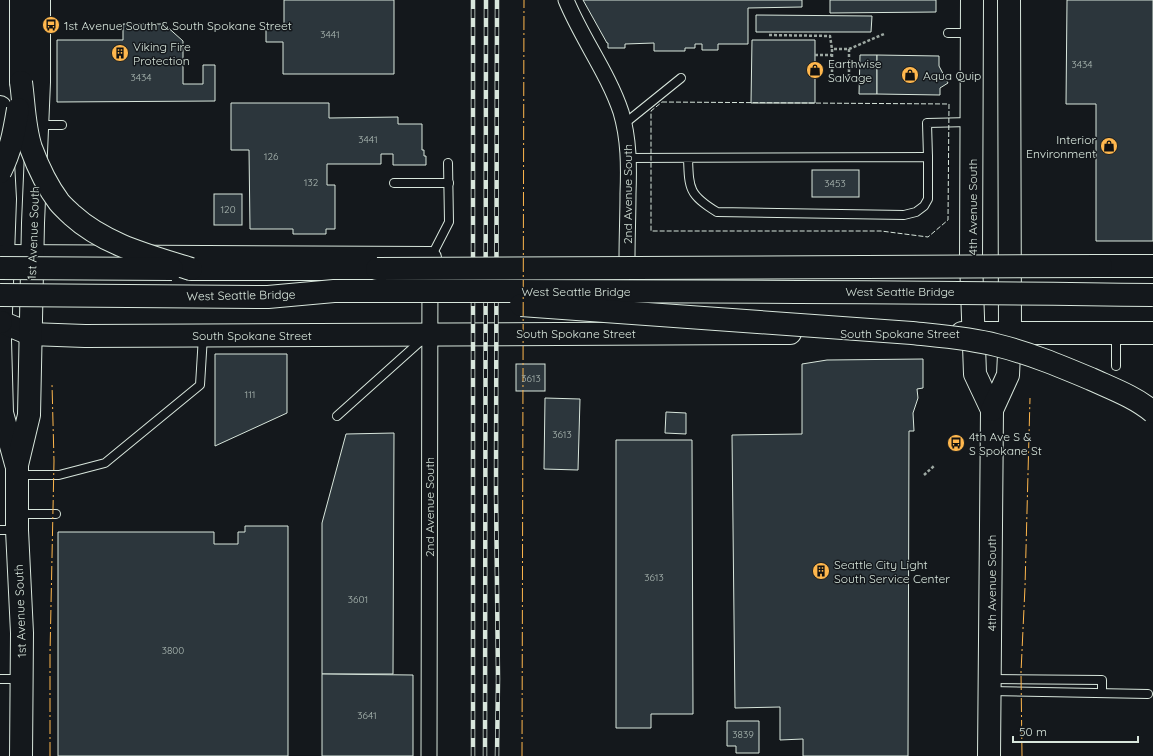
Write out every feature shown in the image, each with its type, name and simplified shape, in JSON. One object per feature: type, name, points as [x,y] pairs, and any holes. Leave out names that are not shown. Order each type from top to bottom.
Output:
[{"type":"main road","points":[[21,0],[22,82],[26,122],[31,147],[42,175],[60,203],[82,224],[102,236],[130,248],[191,269]]},
{"type":"main road","name":"1st Avenue South","points":[[21,756],[22,633],[11,525],[17,470],[29,415],[39,0]]},
{"type":"main road","name":"4th Avenue South","points":[[972,0],[971,261],[973,333],[975,374],[992,410]]},
{"type":"main road","name":"4th Avenue South","points":[[989,756],[992,410],[1008,375],[1010,333],[1009,0]]},
{"type":"main road","points":[[0,172],[13,138],[22,82]]},
{"type":"main road","name":"1st Avenue South","points":[[0,107],[5,199],[0,322],[2,413],[17,470]]},
{"type":"main road","points":[[2,262],[32,256],[1153,261]]},
{"type":"main road","points":[[564,258],[565,334]]},
{"type":"main road","points":[[626,333],[627,258]]},
{"type":"main road","name":"West Seattle Bridge","points":[[2,262],[191,269],[1153,266]]},
{"type":"main road","name":"West Seattle Bridge","points":[[0,295],[268,297],[334,291],[896,291],[1153,295]]},
{"type":"main road","points":[[268,297],[332,305],[533,305],[912,333],[959,338],[996,345],[1048,361],[1126,394],[1144,404],[1153,412]]},
{"type":"main road","name":"South Spokane Street","points":[[0,322],[30,334],[85,336],[626,333],[1153,333]]},
{"type":"street","name":"2nd Avenue South","points":[[566,0],[574,19],[611,89],[621,112],[624,124],[627,137],[628,158],[627,258]]},
{"type":"street","name":"2nd Avenue South","points":[[429,756],[430,258]]},
{"type":"lane","points":[[948,33],[972,33]]},
{"type":"lane","points":[[624,124],[681,78]]},
{"type":"lane","points":[[688,158],[689,182],[693,192],[702,203],[717,212],[904,215],[916,212],[924,206],[928,199],[927,123],[972,122]]},
{"type":"lane","points":[[37,125],[62,125]]},
{"type":"lane","points":[[628,158],[928,157]]},
{"type":"lane","points":[[430,258],[449,222],[448,163]]},
{"type":"lane","points":[[394,183],[449,183]]},
{"type":"lane","points":[[1116,333],[1116,366]]},
{"type":"lane","points":[[337,416],[429,334]]},
{"type":"lane","points":[[17,470],[59,475],[105,463],[200,385],[203,335]]},
{"type":"lane","points":[[11,525],[56,514]]},
{"type":"lane","points":[[0,679],[22,679]]},
{"type":"lane","points":[[990,685],[1102,680],[1102,693]]},
{"type":"lane","points":[[990,685],[1102,693],[1148,694]]},
{"type":"path","points":[[832,49],[849,49],[884,34]]},
{"type":"path","points":[[769,35],[830,36],[832,49],[832,77],[849,77],[849,49]]},
{"type":"path","points":[[815,56],[832,56]]},
{"type":"path","points":[[849,66],[860,66]]},
{"type":"path","points":[[924,475],[934,466]]},
{"type":"building","points":[[284,0],[394,0],[394,74],[283,74],[283,42],[266,42],[266,25],[284,25]]},
{"type":"building","points":[[583,0],[802,0],[802,7],[748,8],[748,44],[718,44],[718,50],[702,50],[702,44],[695,44],[695,48],[685,48],[685,51],[654,51],[654,43],[625,44],[625,48],[608,48],[608,43]]},
{"type":"building","points":[[830,0],[936,0],[936,12],[830,13]]},
{"type":"building","points":[[1067,0],[1153,0],[1153,241],[1096,241],[1096,104],[1066,104]]},
{"type":"building","points":[[756,15],[872,16],[871,32],[756,32]]},
{"type":"building","name":"Viking Fire Protection","points":[[123,24],[164,24],[183,41],[183,84],[203,84],[203,65],[215,65],[215,101],[57,102],[57,40],[123,40]]},
{"type":"building","points":[[752,40],[815,40],[815,103],[751,103]]},
{"type":"building","points":[[860,55],[877,55],[877,94],[859,94]]},
{"type":"building","name":"Aqua Quip","points":[[877,55],[939,56],[939,66],[948,83],[940,88],[940,95],[877,94]]},
{"type":"building","points":[[231,103],[329,103],[329,118],[398,117],[398,124],[422,124],[422,150],[424,150],[424,156],[426,156],[426,165],[393,165],[393,154],[381,154],[381,164],[327,164],[327,185],[335,185],[335,229],[326,229],[326,234],[293,234],[293,229],[250,229],[249,150],[231,150]]},
{"type":"building","points":[[812,170],[859,170],[859,197],[812,197]]},
{"type":"building","points":[[214,194],[242,194],[242,225],[214,225]]},
{"type":"building","points":[[215,354],[287,354],[287,413],[215,446]]},
{"type":"building","name":"Seattle City Light South Service Center","points":[[923,359],[923,388],[917,389],[918,398],[913,413],[914,431],[909,431],[908,756],[803,756],[803,739],[780,740],[780,707],[735,708],[732,435],[802,434],[802,364],[827,360]]},
{"type":"building","points":[[516,364],[545,364],[545,391],[516,391]]},
{"type":"building","points":[[545,398],[580,399],[578,470],[544,469]]},
{"type":"building","points":[[666,412],[686,413],[686,434],[665,433]]},
{"type":"building","points":[[394,433],[393,674],[322,674],[322,523],[346,434]]},
{"type":"building","points":[[616,440],[692,440],[693,714],[651,714],[651,728],[616,728]]},
{"type":"building","points":[[245,526],[288,526],[288,756],[58,756],[58,532],[214,532],[214,544],[238,544],[238,532],[245,532]]},
{"type":"building","points":[[322,674],[413,675],[413,756],[322,756]]},
{"type":"building","points":[[727,721],[759,721],[759,753],[736,753],[736,746],[727,746]]},
{"type":"railway","points":[[473,0],[473,756]]},
{"type":"railway","points":[[485,756],[486,0]]},
{"type":"railway","points":[[497,0],[497,756]]},
{"type":"fence","points":[[662,102],[949,104],[948,220],[928,237],[881,231],[651,231],[651,111],[662,102]]},
{"type":"power","points":[[522,756],[524,0]]},
{"type":"power","points":[[50,756],[50,654],[54,461],[52,384]]},
{"type":"power","points":[[1022,756],[1021,672],[1025,587],[1030,398]]},
{"type":"place","name":"1st Avenue South & South Spokane Street","points":[[51,25]]},
{"type":"place","name":"Viking Fire Protection","points":[[120,53]]},
{"type":"place","name":"Earthwise Salvage","points":[[815,70]]},
{"type":"place","name":"Aqua Quip","points":[[910,75]]},
{"type":"place","name":"Interior Environment","points":[[1109,146]]},
{"type":"place","name":"4th Ave S & S Spokane St","points":[[956,443]]},
{"type":"place","name":"Seattle City Light South Service Center","points":[[821,571]]}]
